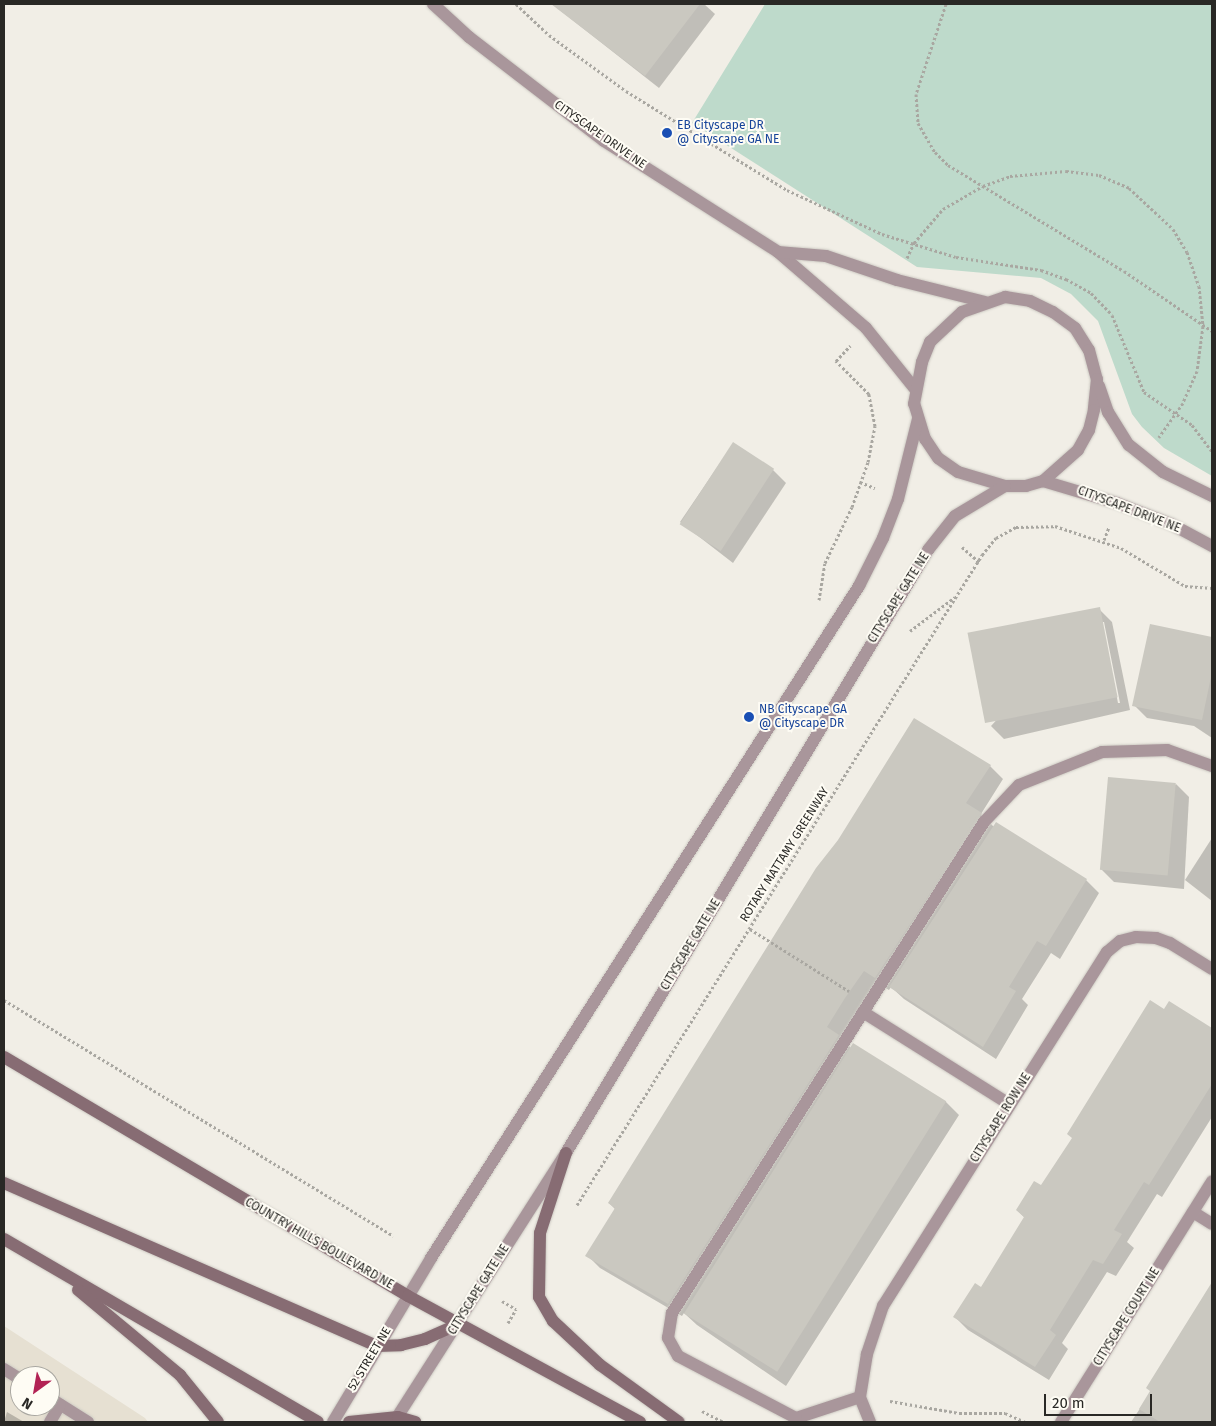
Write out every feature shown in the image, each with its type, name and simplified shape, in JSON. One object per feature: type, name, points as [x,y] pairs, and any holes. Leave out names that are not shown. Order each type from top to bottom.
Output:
[{"type":"main road","name":"COUNTRY HILLS BOULEVARD NE","points":[[4,1057],[408,1296],[640,1422]]},
{"type":"main road","points":[[566,1153],[540,1233],[539,1297],[553,1321],[600,1365],[678,1422]]},
{"type":"main road","points":[[4,1182],[377,1346],[402,1346],[458,1324]]},
{"type":"main road","points":[[4,1239],[318,1422]]},
{"type":"main road","points":[[51,1267],[180,1375],[218,1422]]},
{"type":"main road","points":[[349,1422],[396,1420],[415,1422]]},
{"type":"street","name":"CITYSCAPE DRIVE NE","points":[[433,4],[477,43],[604,141],[778,252],[866,328],[915,389]]},
{"type":"street","name":"CITYSCAPE DRIVE NE","points":[[778,252],[826,256],[897,280],[986,302]]},
{"type":"street","points":[[1097,379],[1094,410],[1089,430],[1078,450],[1063,466],[1043,481],[1005,486],[975,480],[938,458],[925,439],[918,419],[915,389],[930,342],[962,312],[986,302],[1005,297],[1030,301],[1053,312],[1075,328],[1088,350],[1108,412],[1129,445],[1163,472],[1212,496]]},
{"type":"street","points":[[408,1296],[859,586],[883,538],[898,499],[918,419]]},
{"type":"street","name":"CITYSCAPE DRIVE NE","points":[[1043,481],[1126,506],[1171,524],[1212,546]]},
{"type":"street","name":"CITYSCAPE GATE NE","points":[[396,1420],[566,1153],[928,550],[956,516],[1005,486]]},
{"type":"street","points":[[870,1422],[860,1397],[796,1418],[678,1356],[668,1338],[672,1313],[984,822],[1019,786],[1102,752],[1168,750],[1212,766]]},
{"type":"street","name":"CITYSCAPE ROW NE","points":[[860,1397],[867,1354],[883,1306],[1106,952],[1120,942],[1136,937],[1156,938],[1170,943],[1212,969]]},
{"type":"street","points":[[865,1008],[1009,1104]]},
{"type":"street","name":"CITYSCAPE COURT NE","points":[[1061,1422],[1212,1181]]},
{"type":"street","points":[[1193,1212],[1212,1224]]},
{"type":"street","name":"52 STREET NE","points":[[333,1422],[408,1296]]},
{"type":"street","points":[[60,1404],[88,1422]]},
{"type":"path","points":[[516,4],[549,34],[626,91],[767,179],[882,234],[914,244]]},
{"type":"path","points":[[946,4],[916,94],[918,123],[935,152],[948,165],[1124,271],[1212,331]]},
{"type":"path","points":[[904,264],[914,244],[944,210],[983,186],[1010,176],[1066,170],[1099,175],[1129,188],[1173,229],[1187,252],[1199,286],[1203,326],[1202,351],[1191,388],[1176,415],[1153,445]]},
{"type":"path","points":[[825,562],[840,536],[860,482],[875,426],[869,394],[836,361],[851,344]]},
{"type":"path","points":[[1192,425],[1212,452]]},
{"type":"path","points":[[860,482],[882,491]]},
{"type":"path","points":[[1104,540],[1111,522]]},
{"type":"path","name":"ROTARY MATTAMY GREENWAY","points":[[574,1211],[979,562],[996,538],[1016,527],[1055,526],[1104,540],[1137,556],[1186,586],[1212,588]]},
{"type":"path","points":[[956,542],[979,562]]},
{"type":"path","points":[[750,929],[865,1008]]},
{"type":"path","points":[[4,1000],[393,1236]]},
{"type":"path","points":[[498,1299],[516,1309],[507,1324]]},
{"type":"path","points":[[860,1397],[949,1412],[1005,1413],[1025,1422]]},
{"type":"shaded area","points":[[4,1326],[145,1418],[148,1422],[4,1422]]},
{"type":"green space","points":[[765,4],[1212,4],[1212,476],[1164,448],[1142,427],[1132,414],[1098,321],[1071,294],[1041,278],[917,267],[692,123]]},
{"type":"building","points":[[551,4],[700,4],[645,76]]},
{"type":"building","points":[[733,442],[774,469],[721,551],[680,524]]},
{"type":"building","points":[[1100,607],[1118,697],[985,723],[967,633]]},
{"type":"building","points":[[1150,624],[1212,637],[1212,672],[1202,720],[1132,706]]},
{"type":"building","points":[[914,718],[991,765],[966,803],[982,813],[875,978],[864,971],[845,998],[827,1027],[839,1035],[668,1304],[585,1256],[615,1208],[608,1203],[816,868],[838,840]]},
{"type":"building","points":[[1108,777],[1176,783],[1168,876],[1100,870]]},
{"type":"building","points":[[996,822],[1087,879],[1046,946],[1037,941],[1009,987],[1016,991],[983,1047],[889,987]]},
{"type":"building","points":[[1150,1000],[1164,1009],[1169,1001],[1212,1028],[1212,1084],[1149,1185],[1144,1182],[1114,1230],[1122,1234],[1103,1264],[1093,1260],[1050,1330],[1056,1335],[1035,1367],[953,1317],[975,1283],[981,1287],[1024,1217],[1016,1210],[1034,1181],[1041,1185],[1072,1138],[1067,1134]]},
{"type":"building","points":[[853,1043],[946,1101],[777,1372],[684,1314]]},
{"type":"building","points":[[1212,1282],[1212,1422],[1160,1422],[1139,1409],[1150,1391],[1146,1388]]},
{"type":"place","name":"EB Cityscape DR @ Cityscape GA NE","points":[[667,133]]},
{"type":"place","name":"NB Cityscape GA @ Cityscape DR","points":[[749,717]]}]
